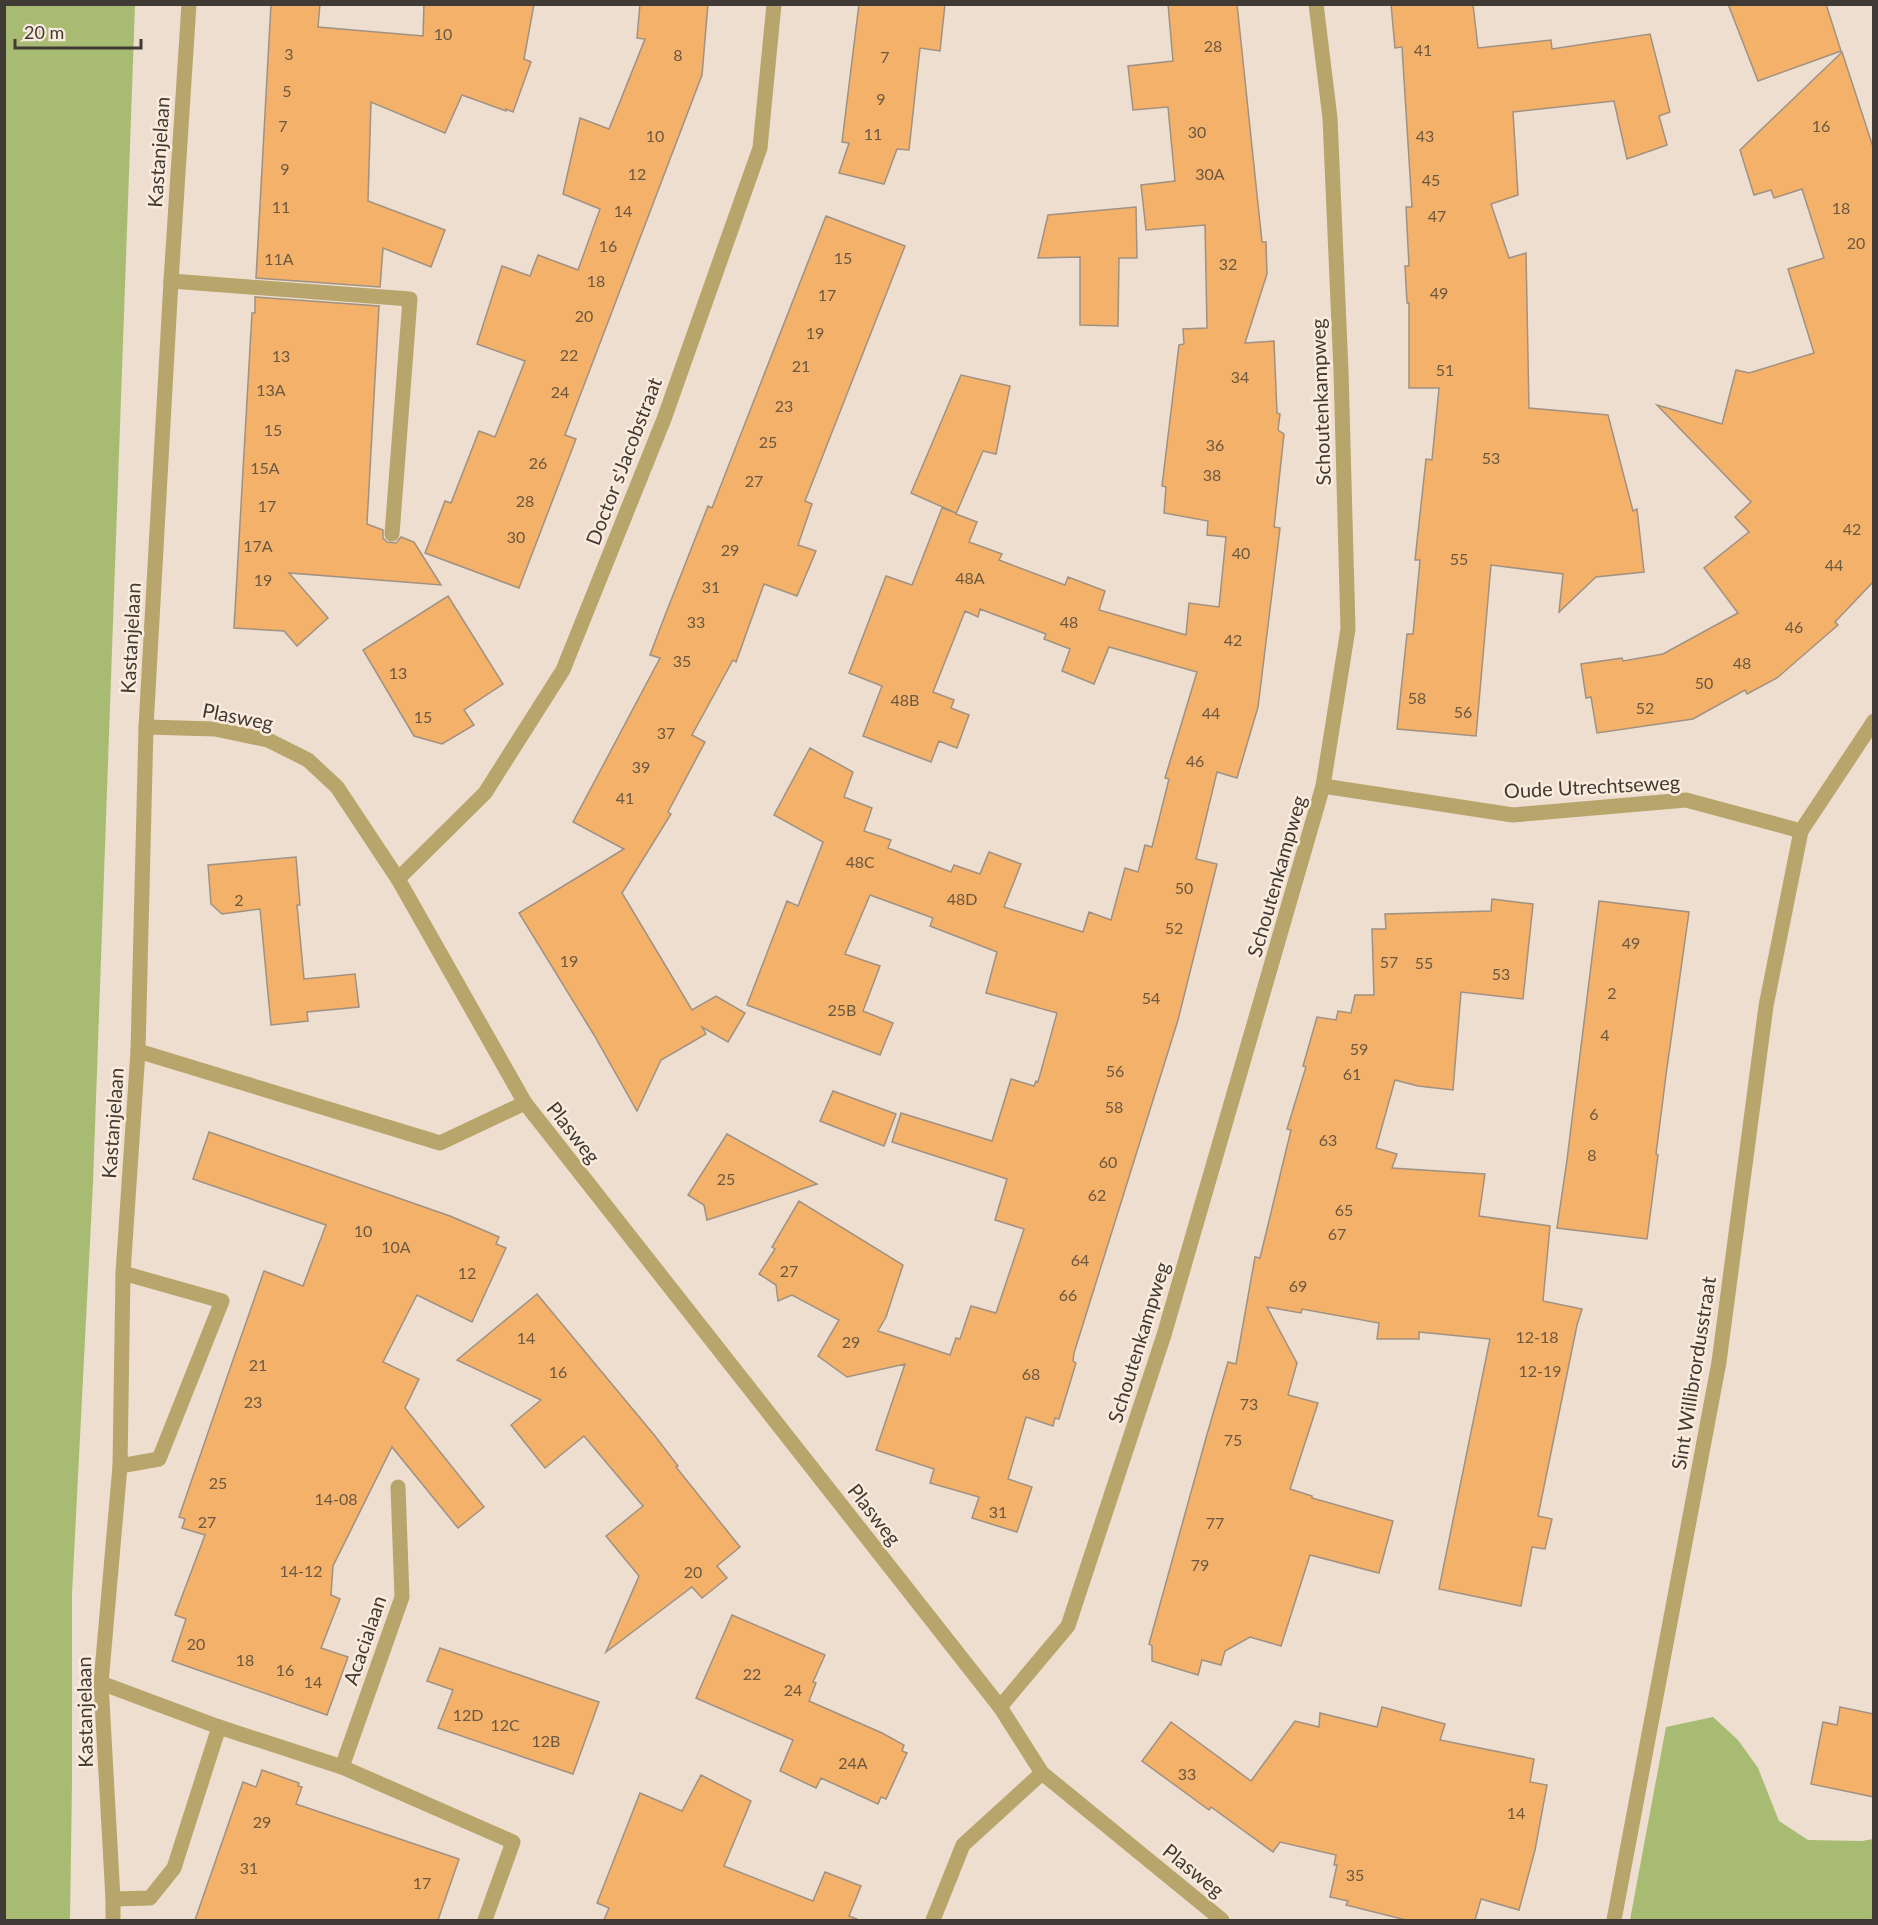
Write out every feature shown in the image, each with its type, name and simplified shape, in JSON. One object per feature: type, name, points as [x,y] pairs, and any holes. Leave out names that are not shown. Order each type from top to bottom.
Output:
[{"type":"street","name":"Kastanjelaan","points":[[113,1920],[100,1683],[120,1466],[123,1273],[138,1051],[146,726],[189,4]]},
{"type":"street","name":"Doctor s'Jacobstraat","points":[[398,879],[485,794],[563,670],[664,419],[760,148],[774,4]]},
{"type":"street","name":"Schoutenkampweg","points":[[1000,1707],[1068,1626],[1164,1335],[1323,786],[1348,629],[1330,118],[1316,4]]},
{"type":"street","points":[[171,281],[410,299],[392,534]]},
{"type":"street","points":[[1800,831],[1874,721]]},
{"type":"street","name":"Plasweg","points":[[146,726],[215,729],[268,740],[308,760],[337,787],[398,879],[525,1103],[1000,1707],[1042,1773],[1222,1920]]},
{"type":"street","name":"Oude Utrechtseweg","points":[[1323,786],[1513,815],[1686,800],[1800,831]]},
{"type":"street","name":"Sint Willibrordusstraat","points":[[1614,1920],[1719,1362],[1766,1006],[1800,831]]},
{"type":"street","name":"Plasweg","points":[[138,1051],[440,1143],[525,1103]]},
{"type":"street","points":[[120,1466],[159,1459],[222,1301],[123,1273]]},
{"type":"street","name":"Acacialaan","points":[[342,1767],[402,1597],[398,1487]]},
{"type":"street","points":[[100,1683],[219,1727],[342,1767],[513,1842],[485,1920]]},
{"type":"street","points":[[113,1899],[150,1898],[174,1868],[219,1727]]},
{"type":"street","points":[[933,1920],[963,1845],[1042,1773]]},
{"type":"green space","points":[[5,4],[135,5],[93,1183],[72,1594],[70,1920],[4,1920]]},
{"type":"green space","points":[[1713,1717],[1738,1740],[1758,1768],[1779,1821],[1808,1840],[1862,1841],[1873,1839],[1873,1918],[1869,1920],[1630,1920],[1666,1727]]},
{"type":"building","points":[[271,4],[320,4],[318,27],[423,36],[424,4],[534,4],[524,59],[531,62],[513,112],[462,95],[445,133],[371,102],[368,201],[445,230],[431,267],[383,248],[380,287],[256,278]]},
{"type":"building","points":[[640,4],[708,4],[702,75],[565,435],[576,439],[519,588],[425,553],[445,501],[451,503],[479,431],[495,437],[525,361],[477,344],[502,266],[530,276],[538,255],[578,270],[600,209],[563,194],[580,118],[609,129],[645,39],[637,38]]},
{"type":"building","points":[[859,4],[945,4],[940,51],[920,48],[909,150],[897,149],[884,184],[839,173],[849,143],[842,142]]},
{"type":"building","points":[[1168,4],[1237,4],[1262,242],[1266,242],[1267,274],[1245,343],[1274,341],[1277,413],[1280,414],[1278,430],[1284,434],[1274,527],[1280,528],[1258,707],[1237,778],[1217,772],[1196,859],[1217,864],[1178,1020],[1074,1353],[1073,1361],[1076,1363],[1059,1419],[1055,1418],[1053,1426],[1026,1417],[1008,1479],[1032,1487],[1017,1532],[972,1518],[979,1497],[930,1483],[934,1469],[876,1450],[905,1364],[847,1377],[818,1356],[839,1320],[792,1295],[778,1301],[776,1285],[759,1274],[775,1249],[772,1247],[799,1201],[903,1265],[886,1317],[878,1331],[950,1355],[956,1338],[960,1339],[971,1306],[996,1313],[1024,1229],[995,1220],[1007,1179],[892,1142],[901,1113],[992,1141],[1011,1079],[1034,1086],[1036,1081],[1038,1082],[1057,1013],[986,993],[997,952],[930,926],[933,918],[870,895],[845,954],[880,966],[863,1011],[893,1023],[880,1055],[747,1005],[787,901],[798,906],[823,842],[774,815],[810,748],[853,772],[844,797],[872,808],[864,831],[891,840],[888,848],[951,872],[954,865],[980,874],[989,852],[1021,864],[1004,907],[1083,932],[1089,912],[1111,920],[1125,868],[1138,872],[1145,845],[1152,847],[1169,779],[1165,778],[1197,672],[1109,647],[1094,684],[1062,671],[1070,649],[1044,639],[1046,634],[980,609],[978,617],[965,611],[933,692],[954,700],[951,708],[969,715],[957,748],[939,741],[931,762],[863,736],[882,686],[849,673],[886,576],[912,585],[942,508],[956,513],[911,493],[961,375],[1010,386],[996,454],[983,451],[956,514],[977,522],[969,542],[1002,554],[999,560],[1065,585],[1068,577],[1105,591],[1099,610],[1186,635],[1189,603],[1219,607],[1226,537],[1207,535],[1208,521],[1164,513],[1166,487],[1162,486],[1179,345],[1184,344],[1183,329],[1207,328],[1205,225],[1146,230],[1141,185],[1175,181],[1168,107],[1133,110],[1128,66],[1173,61]]},
{"type":"building","points":[[1391,4],[1473,4],[1478,48],[1551,40],[1552,49],[1650,34],[1670,112],[1659,116],[1667,145],[1627,159],[1614,101],[1513,112],[1518,195],[1491,204],[1509,258],[1526,253],[1529,408],[1608,415],[1633,511],[1637,509],[1644,572],[1596,577],[1559,612],[1563,574],[1491,565],[1476,736],[1397,729],[1407,634],[1413,634],[1420,560],[1415,560],[1426,459],[1432,460],[1439,388],[1409,388],[1409,303],[1407,303],[1405,266],[1409,266],[1406,207],[1412,207],[1402,47],[1395,48]]},
{"type":"building","points":[[1728,4],[1826,4],[1841,51],[1758,81]]},
{"type":"building","points":[[1842,52],[1874,150],[1874,581],[1835,622],[1838,625],[1777,678],[1747,694],[1745,690],[1693,719],[1597,733],[1591,697],[1586,698],[1581,664],[1622,658],[1623,661],[1663,654],[1738,613],[1704,568],[1749,532],[1735,517],[1751,502],[1657,405],[1722,424],[1736,370],[1749,373],[1814,353],[1788,269],[1824,258],[1802,189],[1774,198],[1771,190],[1754,195],[1740,150]]},
{"type":"building","points":[[1136,207],[1137,258],[1119,258],[1118,326],[1080,325],[1080,257],[1038,258],[1048,215]]},
{"type":"building","points":[[826,216],[905,246],[805,501],[812,504],[798,545],[816,551],[797,596],[764,584],[736,662],[733,660],[692,735],[705,742],[668,812],[671,814],[622,893],[692,1010],[716,996],[745,1013],[728,1042],[702,1027],[706,1034],[661,1060],[637,1111],[594,1035],[519,913],[624,849],[573,822],[660,658],[650,655],[708,506],[712,508]]},
{"type":"building","points":[[255,297],[379,306],[367,524],[383,530],[383,538],[387,542],[396,543],[401,537],[414,542],[441,585],[289,573],[328,618],[297,646],[284,631],[234,628],[252,313],[255,313]]},
{"type":"building","points":[[448,596],[503,684],[464,710],[474,725],[442,744],[414,736],[363,650]]},
{"type":"building","points":[[296,857],[300,905],[297,905],[304,979],[355,974],[359,1007],[307,1012],[308,1021],[271,1025],[260,909],[222,914],[211,904],[208,865]]},
{"type":"building","points":[[1492,899],[1533,904],[1523,999],[1461,992],[1453,1090],[1418,1086],[1395,1080],[1376,1148],[1397,1154],[1392,1168],[1485,1174],[1479,1216],[1550,1226],[1543,1301],[1582,1309],[1538,1516],[1552,1519],[1545,1549],[1532,1547],[1521,1606],[1439,1589],[1490,1339],[1419,1332],[1419,1339],[1377,1339],[1379,1323],[1302,1309],[1301,1313],[1267,1307],[1297,1363],[1288,1395],[1318,1403],[1290,1489],[1312,1496],[1312,1498],[1393,1521],[1379,1573],[1310,1555],[1281,1646],[1250,1637],[1225,1651],[1221,1665],[1202,1660],[1198,1675],[1152,1661],[1152,1646],[1149,1644],[1206,1438],[1228,1362],[1236,1364],[1255,1257],[1260,1258],[1291,1130],[1287,1129],[1306,1067],[1303,1066],[1317,1017],[1336,1020],[1338,1011],[1351,1013],[1355,995],[1374,995],[1372,929],[1386,929],[1385,914],[1491,911]]},
{"type":"building","points":[[1599,901],[1689,912],[1666,1075],[1647,1239],[1557,1228]]},
{"type":"building","points":[[833,1091],[896,1114],[884,1146],[820,1121]]},
{"type":"building","points":[[209,1132],[450,1216],[499,1237],[496,1244],[506,1248],[472,1322],[417,1295],[383,1362],[419,1379],[405,1408],[484,1507],[458,1528],[392,1447],[333,1566],[331,1595],[340,1599],[321,1648],[348,1657],[327,1715],[172,1661],[186,1619],[175,1615],[205,1535],[182,1528],[185,1519],[179,1517],[264,1271],[303,1286],[326,1225],[193,1179]]},
{"type":"building","points":[[727,1134],[817,1184],[707,1220],[704,1205],[688,1195]]},
{"type":"building","points":[[537,1294],[655,1436],[678,1466],[676,1467],[740,1547],[717,1566],[727,1578],[702,1598],[692,1587],[606,1652],[639,1576],[606,1536],[643,1506],[584,1436],[545,1468],[511,1425],[541,1400],[457,1360]]},
{"type":"building","points":[[732,1615],[825,1655],[813,1682],[816,1683],[809,1701],[904,1745],[902,1751],[907,1753],[886,1799],[881,1797],[878,1804],[821,1778],[816,1788],[780,1771],[793,1740],[696,1698]]},
{"type":"building","points":[[440,1648],[599,1702],[573,1774],[438,1728],[453,1690],[427,1681]]},
{"type":"building","points":[[1382,1707],[1445,1724],[1440,1740],[1534,1759],[1530,1782],[1547,1785],[1535,1850],[1519,1910],[1481,1899],[1475,1920],[1406,1920],[1346,1905],[1348,1901],[1330,1897],[1337,1865],[1334,1865],[1336,1855],[1280,1842],[1273,1852],[1211,1807],[1209,1810],[1142,1761],[1171,1722],[1251,1781],[1295,1721],[1319,1727],[1320,1713],[1377,1727]]},
{"type":"building","points":[[1840,1707],[1874,1714],[1874,1797],[1811,1784],[1823,1722],[1837,1725]]},
{"type":"building","points":[[262,1770],[299,1783],[298,1786],[302,1787],[296,1804],[459,1859],[438,1920],[195,1920],[243,1782],[256,1787]]},
{"type":"building","points":[[701,1775],[751,1801],[724,1866],[813,1901],[825,1872],[861,1886],[849,1916],[857,1920],[604,1920],[609,1908],[597,1903],[640,1793],[682,1811]]}]
